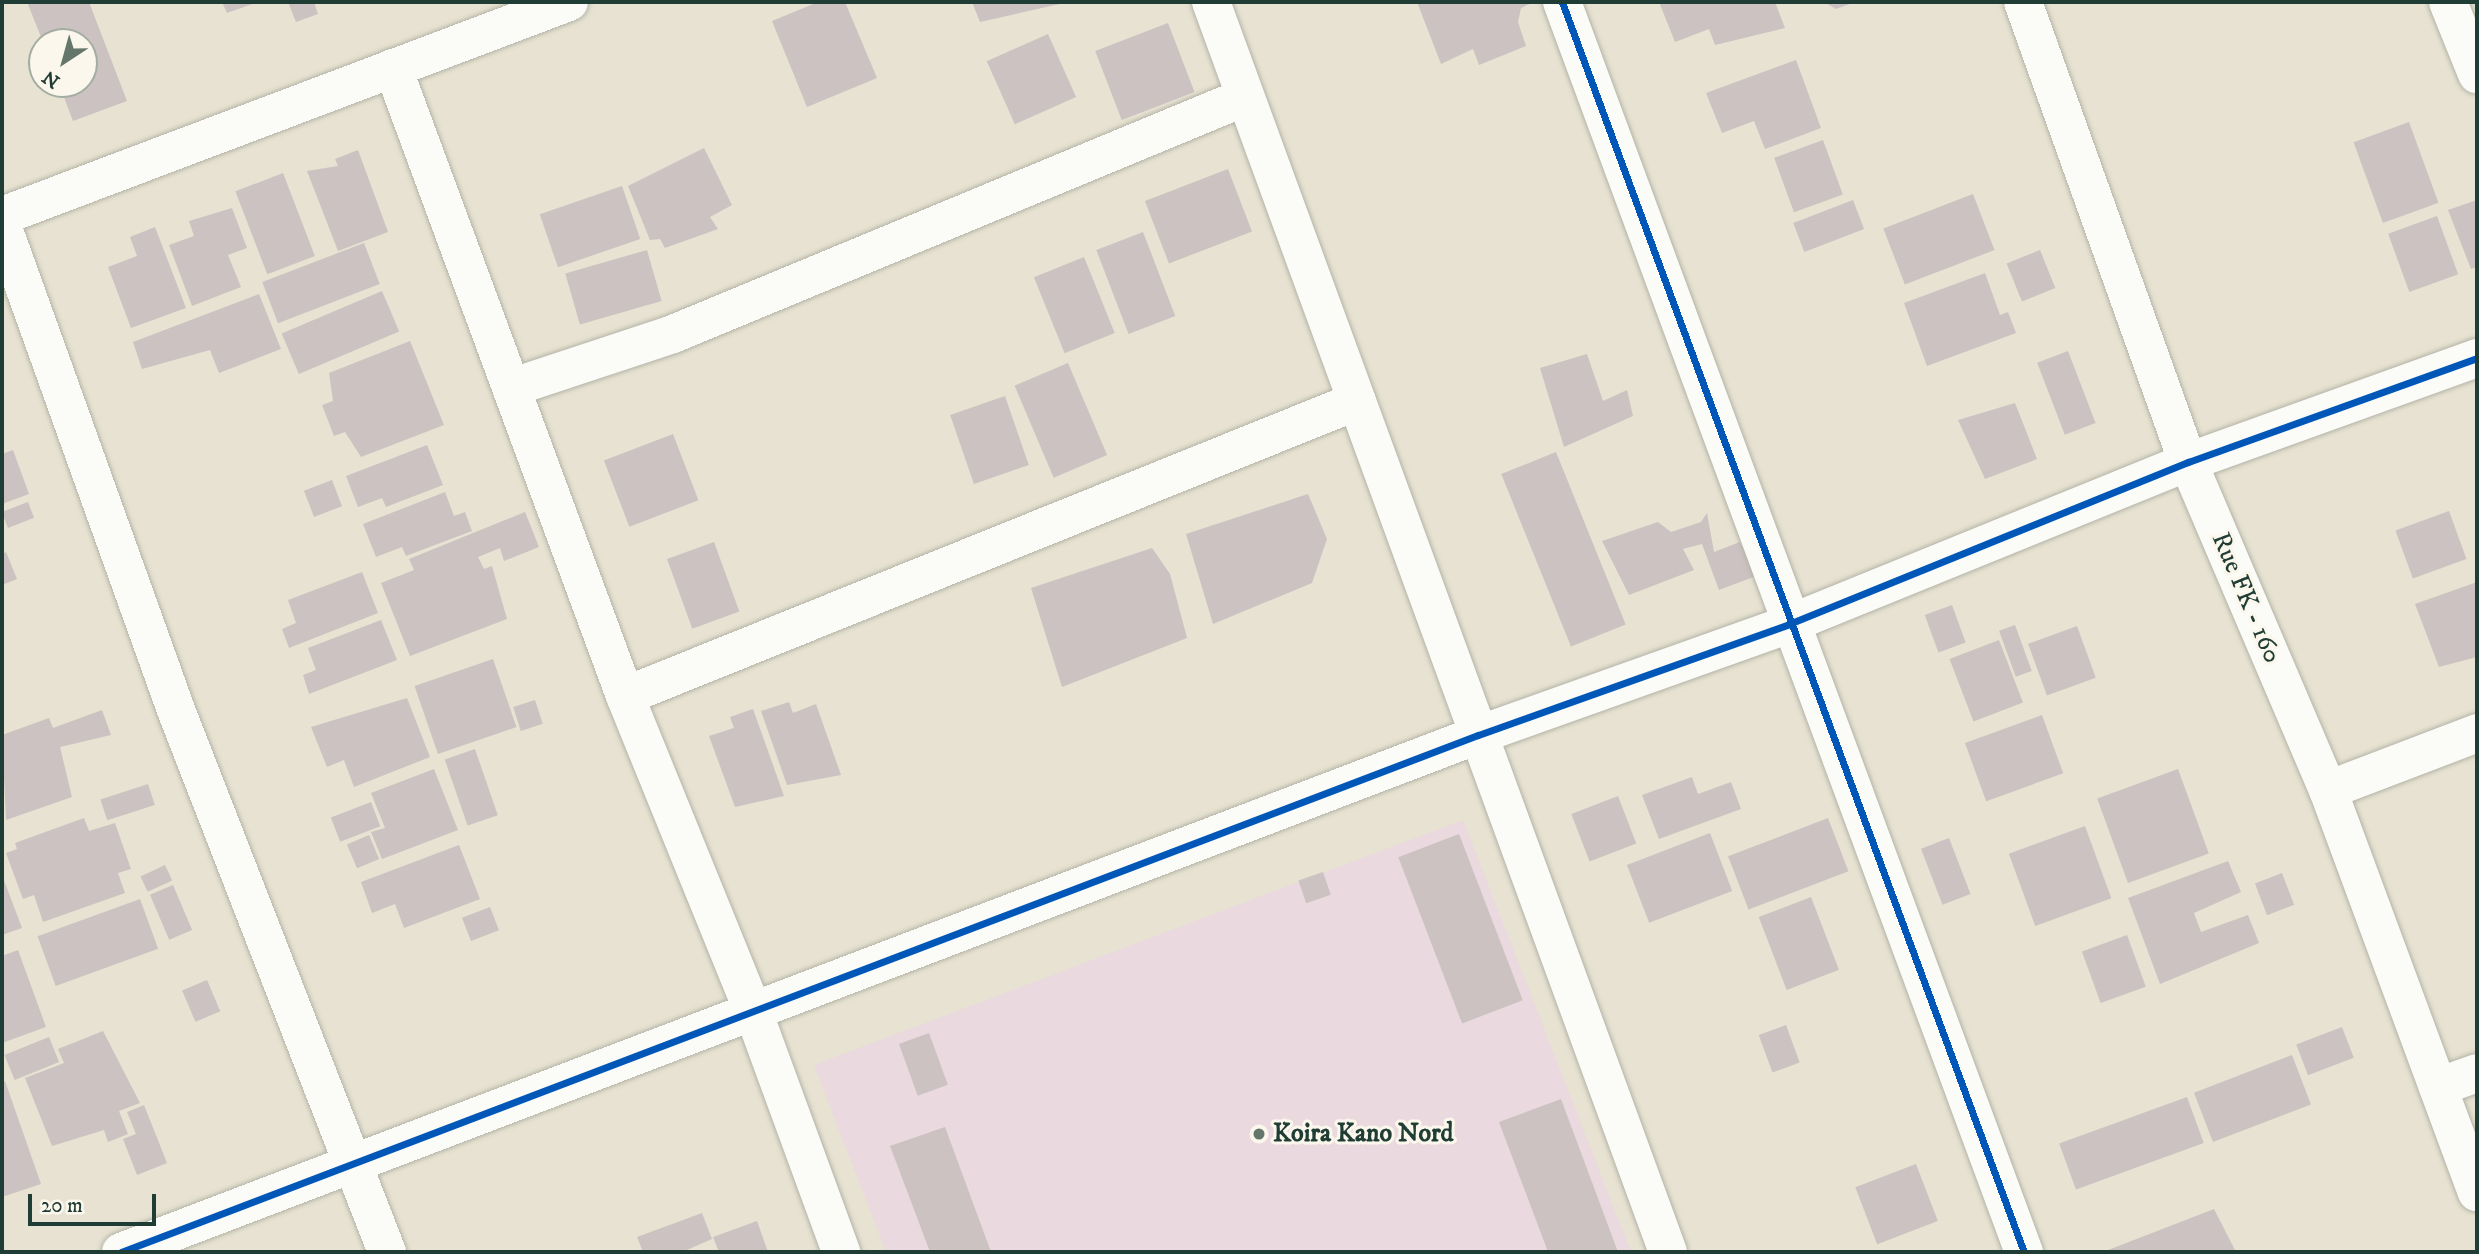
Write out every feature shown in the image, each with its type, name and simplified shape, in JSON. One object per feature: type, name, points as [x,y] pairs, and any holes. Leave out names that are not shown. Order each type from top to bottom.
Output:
[{"type":"street","points":[[2,216],[569,2]]},
{"type":"street","points":[[1210,2],[1668,1252]]},
{"type":"street","points":[[1562,2],[1789,624],[2024,1252]]},
{"type":"street","name":"Rue FK - 160","points":[[2024,2],[2188,462],[2328,790],[2477,1192]]},
{"type":"street","points":[[2448,2],[2477,74]]},
{"type":"street","points":[[393,68],[516,386],[625,696],[753,1011],[841,1252]]},
{"type":"street","points":[[516,386],[673,334],[1245,97]]},
{"type":"street","points":[[2,225],[176,710],[387,1252]]},
{"type":"street","points":[[121,1252],[1479,735],[1789,624],[2188,462],[2477,358]]},
{"type":"street","points":[[625,696],[1357,401]]},
{"type":"street","points":[[2328,790],[2477,733]]},
{"type":"street","points":[[2438,1087],[2477,1073]]},
{"type":"shaded area","points":[[1463,820],[1631,1252],[886,1252],[814,1065]]},
{"type":"building","points":[[27,2],[89,2],[127,101],[73,121],[64,98],[98,98],[98,28],[37,28]]},
{"type":"building","points":[[222,2],[258,2],[227,13]]},
{"type":"building","points":[[288,2],[314,2],[318,14],[296,22]]},
{"type":"building","points":[[818,2],[845,2],[877,78],[807,107],[772,21]]},
{"type":"building","points":[[972,2],[1063,2],[1064,3],[980,22]]},
{"type":"building","points":[[1417,2],[1534,2],[1521,8],[1518,22],[1526,46],[1479,65],[1473,49],[1441,64]]},
{"type":"building","points":[[1659,2],[1775,2],[1785,28],[1715,45],[1709,29],[1675,42]]},
{"type":"building","points":[[1824,2],[1855,2],[1836,9]]},
{"type":"building","points":[[1168,23],[1195,92],[1122,120],[1095,51]]},
{"type":"building","points":[[1048,34],[1076,97],[1015,124],[987,61]]},
{"type":"building","points":[[1796,60],[1821,128],[1765,149],[1754,121],[1722,133],[1706,93]]},
{"type":"building","points":[[2409,122],[2438,203],[2383,223],[2354,142]]},
{"type":"building","points":[[1823,140],[1843,195],[1794,212],[1774,158]]},
{"type":"building","points":[[704,148],[732,205],[710,217],[718,229],[665,248],[660,239],[650,240],[628,186]]},
{"type":"building","points":[[358,150],[388,232],[338,251],[307,171],[338,166],[335,159]]},
{"type":"building","points":[[1228,169],[1252,232],[1169,263],[1145,201]]},
{"type":"building","points":[[283,173],[315,256],[267,274],[235,191]]},
{"type":"building","points":[[622,186],[640,239],[558,267],[540,214]]},
{"type":"building","points":[[1973,194],[1995,250],[1905,284],[1883,228]]},
{"type":"building","points":[[1853,200],[1864,229],[1804,252],[1793,223]]},
{"type":"building","points":[[2477,200],[2477,267],[2471,269],[2448,210]]},
{"type":"building","points":[[232,208],[247,248],[228,255],[241,287],[192,306],[169,245],[194,236],[189,221]]},
{"type":"building","points":[[2437,216],[2458,274],[2409,292],[2388,234]]},
{"type":"building","points":[[155,227],[186,308],[131,328],[108,267],[137,256],[130,237]]},
{"type":"building","points":[[1143,232],[1175,316],[1129,334],[1096,250]]},
{"type":"building","points":[[364,243],[380,284],[278,323],[262,282]]},
{"type":"building","points":[[647,250],[662,301],[580,324],[565,273]]},
{"type":"building","points":[[2040,250],[2055,288],[2022,302],[2007,263]]},
{"type":"building","points":[[1084,257],[1115,333],[1065,353],[1034,277]]},
{"type":"building","points":[[1985,273],[2000,315],[2008,312],[2016,333],[1927,366],[1904,303]]},
{"type":"building","points":[[382,291],[399,332],[299,374],[282,334]]},
{"type":"building","points":[[259,294],[281,349],[219,373],[210,350],[142,369],[133,342]]},
{"type":"building","points":[[410,341],[444,425],[361,457],[345,432],[334,436],[322,405],[333,401],[329,373]]},
{"type":"building","points":[[2068,351],[2096,423],[2065,435],[2037,363]]},
{"type":"building","points":[[1587,354],[1603,401],[1627,390],[1633,416],[1564,447],[1540,368]]},
{"type":"building","points":[[1068,363],[1107,455],[1054,478],[1015,386]]},
{"type":"building","points":[[1005,396],[1029,465],[974,484],[950,415]]},
{"type":"building","points":[[2015,403],[2037,459],[1985,479],[1958,420]]},
{"type":"building","points":[[673,434],[698,500],[629,527],[604,461]]},
{"type":"building","points":[[427,445],[443,485],[386,507],[382,498],[358,507],[346,476]]},
{"type":"building","points":[[13,450],[29,494],[2,504],[2,454]]},
{"type":"building","points":[[1556,452],[1626,624],[1571,647],[1501,474]]},
{"type":"building","points":[[332,480],[342,506],[314,517],[304,491]]},
{"type":"building","points":[[445,492],[454,516],[465,512],[472,531],[406,556],[402,547],[376,557],[363,524]]},
{"type":"building","points":[[1308,494],[1327,539],[1312,583],[1213,624],[1186,534]]},
{"type":"building","points":[[28,502],[34,518],[8,528],[2,512]]},
{"type":"building","points":[[2449,511],[2466,559],[2413,578],[2395,530]]},
{"type":"building","points":[[525,512],[539,547],[504,561],[500,548],[478,557],[484,569],[492,566],[507,619],[410,656],[381,583],[414,570],[409,559]]},
{"type":"building","points":[[1707,513],[1714,552],[1740,542],[1756,576],[1719,590],[1702,544],[1683,549],[1694,570],[1629,595],[1602,541],[1658,522],[1671,532],[1701,522]]},
{"type":"building","points":[[714,542],[739,612],[692,629],[667,559]]},
{"type":"building","points":[[1152,548],[1170,574],[1187,638],[1062,687],[1031,588]]},
{"type":"building","points":[[6,552],[17,579],[2,585],[2,554]]},
{"type":"building","points":[[362,572],[378,613],[289,648],[282,629],[296,623],[288,600]]},
{"type":"building","points":[[2477,582],[2477,657],[2439,667],[2415,604]]},
{"type":"building","points":[[1952,605],[1966,643],[1938,653],[1925,615]]},
{"type":"building","points":[[381,620],[397,660],[309,694],[303,675],[316,670],[308,648]]},
{"type":"building","points":[[2015,625],[2032,671],[2016,677],[1999,631]]},
{"type":"building","points":[[2077,626],[2096,678],[2047,695],[2028,644]]},
{"type":"building","points":[[1999,640],[2023,703],[1974,722],[1950,659]]},
{"type":"building","points":[[493,659],[516,727],[438,754],[415,686]]},
{"type":"building","points":[[407,698],[430,757],[354,787],[344,760],[327,767],[311,727]]},
{"type":"building","points":[[535,700],[543,724],[521,731],[513,707]]},
{"type":"building","points":[[789,702],[793,713],[816,704],[841,775],[787,785],[761,711]]},
{"type":"building","points":[[753,709],[784,796],[735,807],[709,736],[734,728],[730,717]]},
{"type":"building","points":[[102,710],[111,735],[60,747],[72,797],[6,820],[2,735],[49,718],[53,728]]},
{"type":"building","points":[[2042,715],[2063,773],[1986,801],[1965,743]]},
{"type":"building","points":[[475,749],[498,815],[468,826],[445,759]]},
{"type":"building","points":[[434,769],[458,830],[382,859],[371,832],[385,828],[371,793]]},
{"type":"building","points":[[2178,769],[2209,854],[2128,883],[2097,798]]},
{"type":"building","points":[[1692,777],[1698,794],[1731,782],[1741,809],[1659,839],[1642,795]]},
{"type":"building","points":[[148,784],[155,805],[107,820],[100,799]]},
{"type":"building","points":[[1618,796],[1636,844],[1590,862],[1571,814]]},
{"type":"building","points":[[371,802],[380,826],[340,842],[331,817]]},
{"type":"building","points":[[84,818],[89,831],[115,823],[131,869],[118,873],[125,893],[43,922],[34,895],[23,899],[6,853],[17,849],[15,843]]},
{"type":"building","points":[[1828,818],[1848,871],[1749,910],[1728,856]]},
{"type":"building","points":[[2085,826],[2111,898],[2035,926],[2009,854]]},
{"type":"building","points":[[1710,833],[1732,891],[1649,923],[1627,865]]},
{"type":"building","points":[[1459,834],[1523,1000],[1462,1023],[1398,857]]},
{"type":"building","points":[[369,835],[379,859],[357,868],[347,844]]},
{"type":"building","points":[[1949,838],[1971,894],[1942,905],[1921,849]]},
{"type":"building","points":[[459,845],[480,899],[404,928],[395,904],[372,913],[361,882]]},
{"type":"building","points":[[2228,861],[2241,892],[2194,913],[2201,932],[2248,915],[2259,943],[2160,984],[2128,898]]},
{"type":"building","points":[[165,865],[172,880],[148,892],[141,876]]},
{"type":"building","points":[[1323,872],[1331,895],[1306,903],[1298,880]]},
{"type":"building","points":[[2282,873],[2294,905],[2267,915],[2255,883]]},
{"type":"building","points":[[2,875],[22,928],[2,935]]},
{"type":"building","points":[[173,885],[192,930],[169,940],[150,895]]},
{"type":"building","points":[[1811,897],[1839,970],[1787,990],[1759,917]]},
{"type":"building","points":[[140,899],[158,949],[56,986],[38,936]]},
{"type":"building","points":[[490,907],[499,930],[471,941],[462,918]]},
{"type":"building","points":[[2127,935],[2146,987],[2101,1003],[2082,951]]},
{"type":"building","points":[[18,950],[46,1027],[2,1043],[2,956]]},
{"type":"building","points":[[207,980],[220,1011],[195,1022],[182,991]]},
{"type":"building","points":[[1786,1025],[1800,1063],[1772,1073],[1759,1035]]},
{"type":"building","points":[[2342,1027],[2354,1058],[2308,1075],[2296,1045]]},
{"type":"building","points":[[103,1031],[140,1103],[119,1111],[128,1134],[108,1142],[104,1130],[52,1146],[25,1078],[64,1063],[58,1049]]},
{"type":"building","points":[[929,1033],[948,1085],[918,1096],[899,1044]]},
{"type":"building","points":[[49,1037],[59,1062],[15,1080],[4,1055]]},
{"type":"building","points":[[2292,1055],[2311,1104],[2213,1142],[2194,1093]]},
{"type":"building","points":[[5,1081],[41,1184],[2,1197],[2,1082]]},
{"type":"building","points":[[2187,1097],[2204,1143],[2076,1190],[2059,1144]]},
{"type":"building","points":[[1561,1099],[1618,1252],[1548,1252],[1499,1122]]},
{"type":"building","points":[[144,1105],[167,1163],[137,1175],[123,1139],[136,1134],[127,1112]]},
{"type":"building","points":[[945,1127],[991,1252],[930,1252],[890,1146]]},
{"type":"building","points":[[1916,1164],[1938,1221],[1877,1244],[1855,1187]]},
{"type":"building","points":[[2214,1209],[2236,1252],[2103,1252]]},
{"type":"building","points":[[702,1213],[712,1239],[682,1252],[643,1252],[637,1237]]},
{"type":"building","points":[[757,1221],[768,1252],[719,1252],[713,1237]]},
{"type":"cycle path","points":[[1562,2],[2024,1252]]},
{"type":"cycle path","points":[[121,1252],[1478,735],[1789,624],[2188,462],[2477,358]]},
{"type":"place","name":"Koira Kano Nord","points":[[1259,1134]]}]
